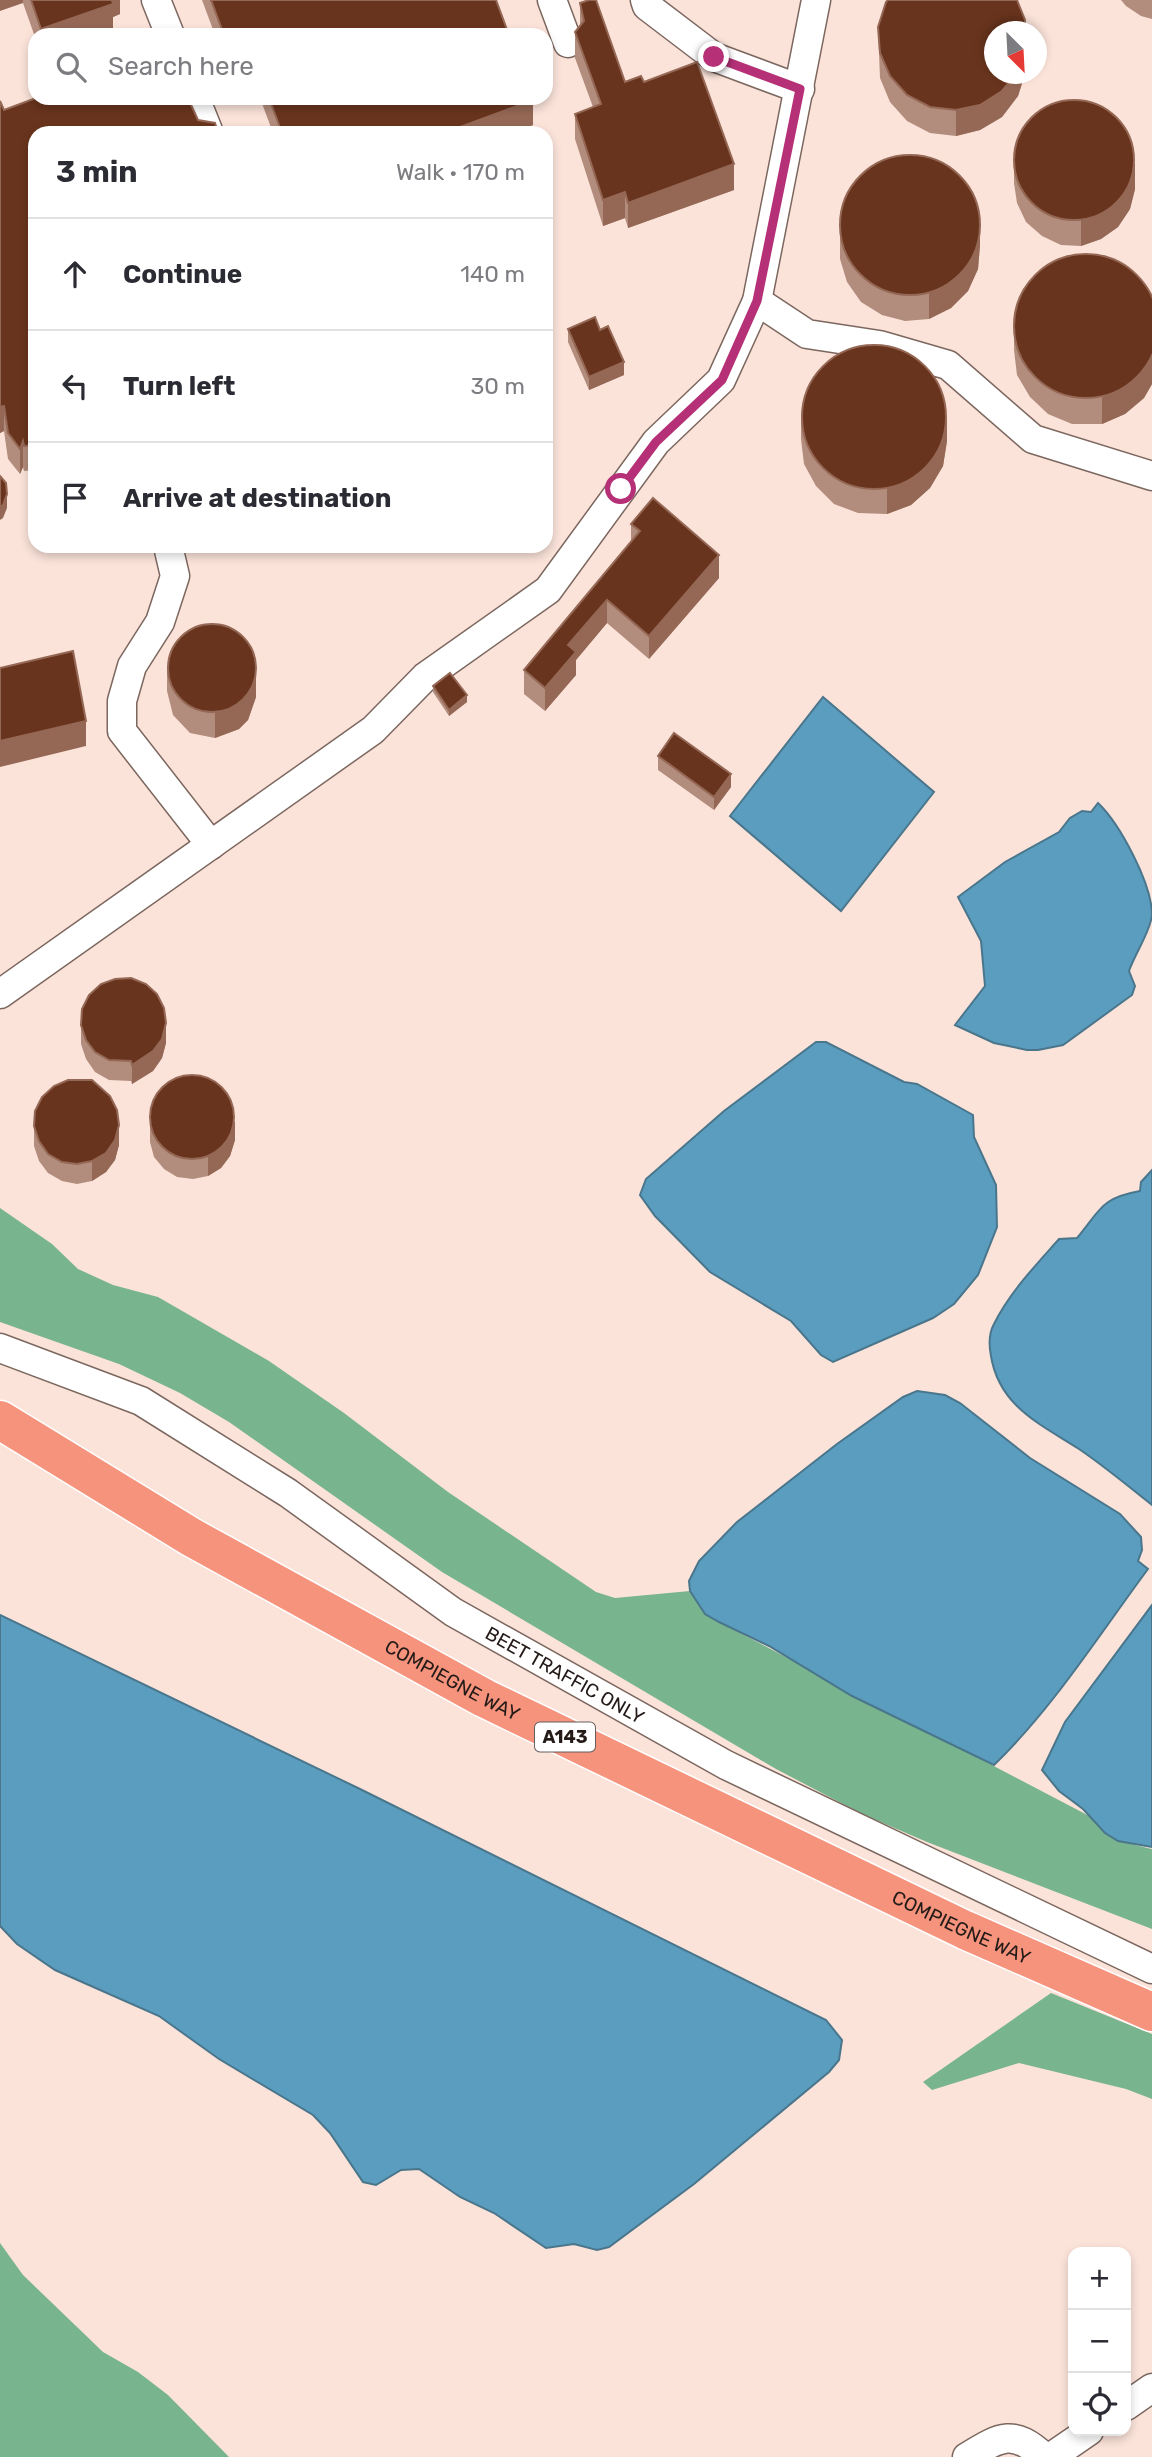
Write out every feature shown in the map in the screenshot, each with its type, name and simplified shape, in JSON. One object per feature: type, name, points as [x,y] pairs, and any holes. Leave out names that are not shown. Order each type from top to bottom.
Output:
[{"type":"highway","name":"COMPIEGNE WAY","points":[[0,1420],[191,1537],[484,1698],[965,1930],[1152,2012]]},
{"type":"lane","points":[[156,0],[167,28]]},
{"type":"lane","points":[[552,0],[568,43]]},
{"type":"lane","points":[[645,0],[647,6],[714,57],[800,89]]},
{"type":"lane","points":[[0,994],[373,730],[425,677],[548,590],[656,442],[722,380],[757,301],[816,0]]},
{"type":"lane","points":[[198,105],[206,126]]},
{"type":"lane","points":[[757,301],[807,334],[879,345],[948,365],[1033,439],[1152,476]]},
{"type":"lane","points":[[169,553],[175,576],[160,622],[132,666],[122,701],[122,731],[211,845]]},
{"type":"lane","name":"BEET TRAFFIC ONLY","points":[[0,1348],[141,1401],[288,1493],[453,1612],[726,1765],[1152,1969]]},
{"type":"lane","points":[[1131,2403],[1152,2388]]},
{"type":"lane","points":[[1051,2457],[1082,2436]]},
{"type":"lane","points":[[967,2457],[997,2439],[1027,2441],[1044,2457]]},
{"type":"green space","points":[[0,1208],[52,1244],[78,1269],[113,1285],[158,1297],[269,1361],[344,1413],[448,1492],[596,1592],[615,1598],[690,1591],[705,1614],[719,1622],[1093,1818],[1119,1840],[1152,1849],[1152,1929],[927,1842],[862,1814],[776,1769],[442,1572],[229,1422],[180,1393],[119,1364],[0,1322]]},
{"type":"green space","points":[[1051,1993],[1152,2034],[1152,2099],[1126,2089],[1019,2063],[932,2090],[923,2082]]},
{"type":"green space","points":[[0,2243],[23,2275],[103,2352],[138,2372],[168,2395],[229,2457],[0,2457]]},
{"type":"water","points":[[823,697],[934,792],[841,911],[730,816]]},
{"type":"water","points":[[1098,803],[1125,839],[1141,871],[1151,902],[1151,922],[1129,971],[1135,986],[1132,995],[1063,1045],[1038,1050],[994,1043],[955,1025],[985,986],[981,941],[958,897],[1005,862],[1059,832],[1070,818],[1082,811],[1091,812]]},
{"type":"water","points":[[816,1042],[826,1042],[904,1082],[917,1084],[973,1115],[974,1137],[996,1185],[997,1227],[978,1275],[954,1304],[933,1318],[833,1362],[821,1355],[791,1321],[710,1272],[655,1216],[640,1195],[646,1179],[724,1111]]},
{"type":"water","points":[[1152,1170],[1152,1505],[1116,1476],[1036,1422],[1012,1401],[995,1373],[990,1335],[1007,1301],[1059,1239],[1077,1238],[1109,1201],[1140,1191],[1141,1182]]},
{"type":"water","points":[[917,1391],[945,1395],[960,1403],[1030,1458],[1120,1514],[1141,1537],[1142,1550],[1138,1561],[1148,1569],[1056,1695],[994,1765],[852,1696],[769,1646],[705,1614],[690,1591],[689,1581],[699,1561],[737,1522],[837,1444],[903,1397]]},
{"type":"water","points":[[1152,1605],[1152,1847],[1118,1841],[1105,1833],[1083,1809],[1059,1791],[1042,1770],[1065,1722]]},
{"type":"water","points":[[0,1615],[360,1789],[826,2020],[842,2040],[839,2060],[829,2072],[694,2184],[609,2247],[597,2250],[574,2244],[546,2248],[494,2213],[460,2197],[419,2169],[401,2170],[376,2185],[363,2182],[330,2133],[313,2115],[219,2059],[159,2016],[55,1970],[17,1944],[0,1926]]},
{"type":"building","points":[[31,0],[112,0],[113,4],[41,28]]},
{"type":"building","points":[[211,0],[496,0],[506,28],[221,28]]},
{"type":"building","points":[[596,0],[625,82],[641,76],[644,82],[697,62],[734,164],[628,203],[625,192],[603,200],[575,114],[601,104],[575,32],[584,21],[580,3]]},
{"type":"building","points":[[1017,0],[1025,21],[984,21],[984,84],[1008,84],[1002,91],[980,105],[956,110],[930,107],[907,95],[890,76],[880,53],[878,27],[886,2]]},
{"type":"building","points":[[1074,100],[1097,105],[1116,118],[1129,137],[1134,160],[1129,183],[1116,202],[1097,215],[1074,220],[1051,215],[1032,202],[1019,183],[1014,160],[1019,137],[1032,118],[1051,105]]},
{"type":"building","points":[[0,101],[4,110],[28,101],[28,105],[191,105],[198,120],[215,123],[216,126],[28,126],[28,446],[24,446],[23,441],[20,449],[8,433],[4,406],[0,407]]},
{"type":"building","points":[[272,105],[520,105],[463,126],[279,126]]},
{"type":"building","points":[[910,155],[937,161],[959,176],[974,198],[980,225],[974,252],[959,274],[937,289],[910,295],[883,289],[861,274],[846,252],[840,225],[846,198],[861,176],[883,161]]},
{"type":"building","points":[[1086,254],[1113,260],[1137,275],[1152,299],[1153,350],[1146,366],[1126,386],[1100,396],[1072,396],[1046,386],[1026,366],[1016,340],[1016,312],[1026,286],[1046,266],[1072,256]]},
{"type":"building","points":[[595,317],[600,330],[608,326],[624,362],[589,377],[568,329]]},
{"type":"building","points":[[874,345],[902,350],[925,366],[941,389],[946,417],[941,445],[925,468],[902,484],[874,489],[846,484],[823,468],[807,445],[802,417],[807,389],[823,366],[846,350]]},
{"type":"building","points":[[0,476],[6,483],[7,494],[0,507]]},
{"type":"building","points":[[653,498],[719,555],[649,636],[607,600],[568,645],[576,652],[545,688],[524,670],[640,531],[631,524]]},
{"type":"building","points":[[212,624],[229,628],[243,637],[252,651],[256,668],[252,685],[243,699],[229,708],[212,712],[195,708],[181,699],[172,685],[168,668],[172,651],[181,637],[195,628]]},
{"type":"building","points":[[73,651],[86,721],[0,741],[0,668]]},
{"type":"building","points":[[450,673],[467,695],[449,710],[433,686]]},
{"type":"building","points":[[674,733],[731,774],[714,797],[658,756]]},
{"type":"building","points":[[131,978],[146,984],[157,994],[164,1008],[166,1023],[162,1039],[153,1051],[132,1065],[131,1061],[109,1060],[95,1052],[86,1040],[81,1025],[82,1009],[89,995],[101,984],[115,979]]},
{"type":"building","points":[[192,1075],[208,1078],[222,1087],[231,1101],[234,1117],[231,1133],[222,1147],[208,1156],[192,1159],[176,1156],[162,1147],[153,1133],[150,1117],[153,1101],[162,1087],[176,1078]]},
{"type":"building","points":[[68,1080],[92,1080],[110,1096],[117,1110],[119,1125],[115,1140],[106,1153],[92,1161],[77,1164],[62,1162],[48,1154],[39,1141],[34,1126],[35,1111],[42,1097],[54,1086]]},
{"type":"route","points":[[621,489],[656,442],[722,380],[757,301],[800,89],[714,57]]}]
